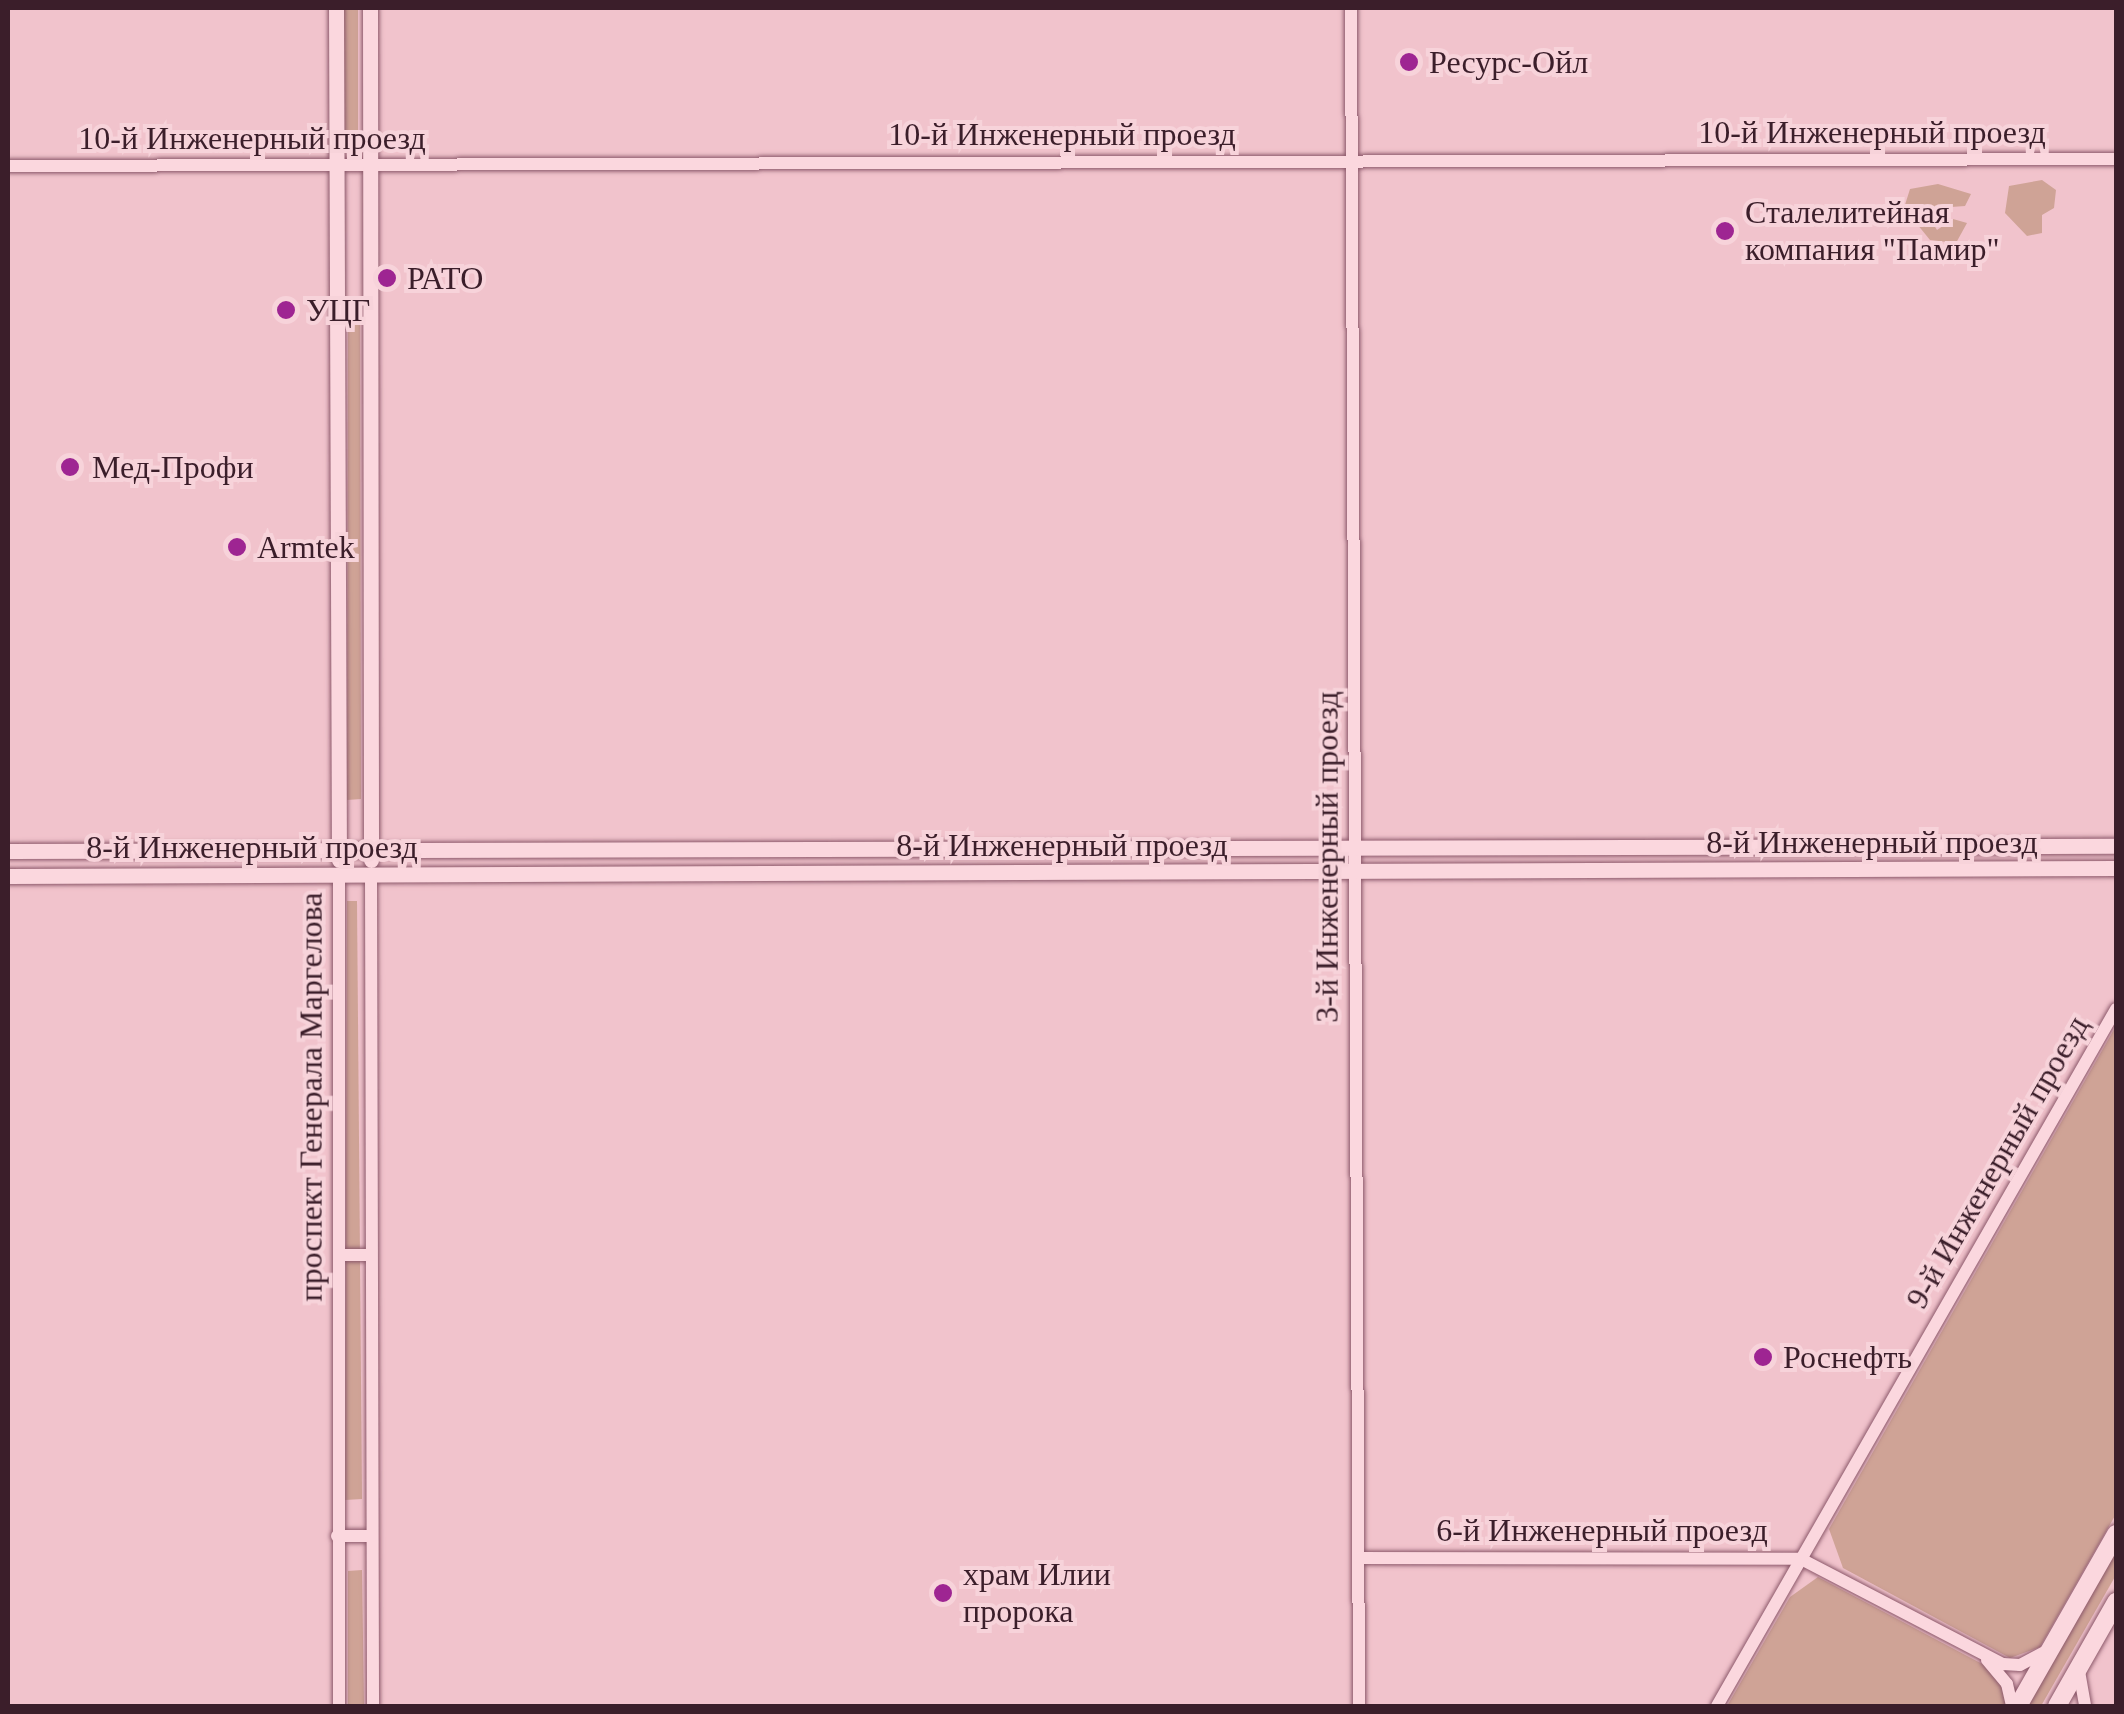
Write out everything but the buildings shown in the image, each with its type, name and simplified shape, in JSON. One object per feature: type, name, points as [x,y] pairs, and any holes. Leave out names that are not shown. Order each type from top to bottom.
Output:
[{"type":"main road","points":[[2015,1706],[2116,1534]]},
{"type":"main road","points":[[2057,1706],[2116,1602]]},
{"type":"street","name":"проспект Генерала Маргелова","points":[[336,8],[339,1706]]},
{"type":"street","name":"проспект Генерала Маргелова","points":[[370,8],[374,1706]]},
{"type":"street","name":"3-й Инженерный проезд","points":[[1351,8],[1359,1706]]},
{"type":"street","name":"10-й Инженерный проезд","points":[[8,166],[338,168],[2116,159]]},
{"type":"street","points":[[338,299],[371,300]]},
{"type":"street","name":"8-й Инженерный проезд","points":[[8,851],[1354,851],[2116,846]]},
{"type":"street","points":[[259,874],[260,851]]},
{"type":"street","points":[[1176,851],[1176,873]]},
{"type":"street","name":"8-й Инженерный проезд","points":[[8,876],[2116,868]]},
{"type":"street","name":"9-й Инженерный проезд","points":[[1716,1706],[2116,1009]]},
{"type":"street","points":[[339,1259],[370,1255]]},
{"type":"street","points":[[337,1536],[372,1536]]},
{"type":"street","name":"6-й Инженерный проезд","points":[[1360,1558],[1801,1560],[1981,1655],[2020,1664],[2053,1646]]},
{"type":"street","points":[[1981,1655],[2006,1684],[2015,1706]]},
{"type":"street","points":[[2079,1668],[2085,1706]]},
{"type":"shaded area","points":[[342,8],[358,8],[358,139],[341,140]]},
{"type":"shaded area","points":[[2042,180],[2056,190],[2054,208],[2042,215],[2042,233],[2027,236],[2005,213],[2009,186]]},
{"type":"shaded area","points":[[1938,184],[1971,194],[1965,206],[1924,209],[1937,230],[1953,219],[1967,223],[1956,243],[1930,240],[1904,208],[1910,189]]},
{"type":"shaded area","points":[[360,306],[361,799],[347,800],[348,312]]},
{"type":"shaded area","points":[[347,901],[357,901],[362,1499],[345,1500]]},
{"type":"shaded area","points":[[2116,1026],[2116,1514],[2040,1647],[2010,1658],[1843,1568],[1829,1529]]},
{"type":"shaded area","points":[[2116,1551],[2116,1575],[2041,1706],[2027,1706]]},
{"type":"shaded area","points":[[362,1570],[364,1706],[348,1706],[348,1571]]},
{"type":"shaded area","points":[[1818,1577],[1988,1667],[2000,1679],[2006,1706],[1727,1706],[1790,1597]]},
{"type":"place","name":"Ресурс-Ойл","points":[[1409,62]]},
{"type":"place","name":"Сталелитейная компания \"Памир\"","points":[[1725,231]]},
{"type":"place","name":"РАТО","points":[[387,278]]},
{"type":"place","name":"УЦГ","points":[[286,310]]},
{"type":"place","name":"Мед-Профи","points":[[70,467]]},
{"type":"place","name":"Armtek","points":[[237,547]]},
{"type":"place","name":"Роснефть","points":[[1763,1357]]},
{"type":"place","name":"храм Илии пророка","points":[[943,1593]]}]
